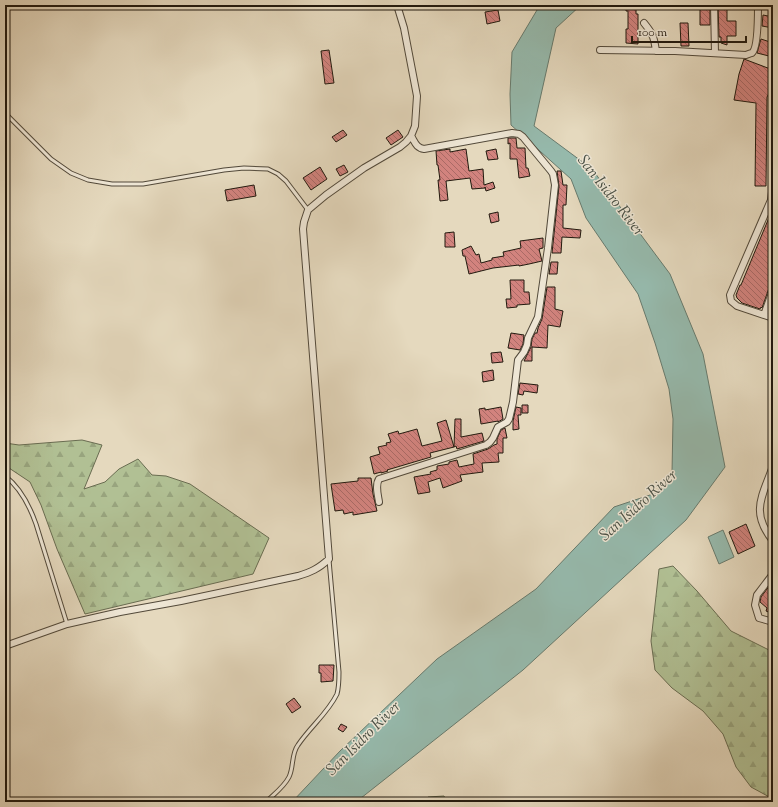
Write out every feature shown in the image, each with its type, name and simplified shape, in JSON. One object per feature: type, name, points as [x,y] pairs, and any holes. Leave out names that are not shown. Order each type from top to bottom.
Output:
[{"type":"street","points":[[5,646],[67,624],[298,576],[314,571],[328,559],[303,229],[308,210],[364,168],[400,147],[411,136],[415,126],[417,96],[404,28],[397,5]]},
{"type":"street","points":[[714,5],[715,53]]},
{"type":"street","points":[[600,50],[746,55],[752,53],[754,50],[758,5]]},
{"type":"street","points":[[644,23],[653,34],[656,51]]},
{"type":"street","points":[[379,502],[377,481],[379,479],[486,444],[493,438],[498,428],[509,420],[514,402],[518,360],[524,352],[528,338],[538,317],[555,185],[551,171],[519,134],[512,133],[424,149],[417,147],[411,136]]},
{"type":"street","points":[[773,184],[771,200],[730,295],[731,301],[737,306],[773,318]]},
{"type":"street","points":[[764,315],[773,290]]},
{"type":"street","points":[[773,466],[759,503],[760,518],[766,532],[773,541]]},
{"type":"street","points":[[773,574],[757,595],[755,605],[759,618],[773,622]]},
{"type":"lane","points":[[5,113],[51,159],[71,173],[88,180],[112,184],[143,184],[224,170],[244,168],[268,169],[278,174],[286,181],[308,210]]},
{"type":"lane","points":[[5,476],[25,498],[32,512],[67,624]]},
{"type":"lane","points":[[266,802],[285,783],[289,776],[297,746],[321,717],[337,693],[339,685],[339,672],[328,559]]},
{"type":"green space","points":[[82,440],[102,445],[84,489],[105,482],[119,469],[138,459],[152,475],[166,476],[190,484],[269,538],[253,574],[85,614],[57,549],[41,505],[30,482],[5,466],[5,443],[19,445]]},
{"type":"green space","points":[[673,566],[697,591],[731,631],[773,652],[773,799],[751,787],[736,767],[723,734],[703,711],[672,688],[655,670],[651,641],[659,569]]},
{"type":"green space","points":[[444,796],[447,802],[424,802],[428,797]]},
{"type":"water","name":"San Isidro River","points":[[540,5],[581,5],[556,28],[534,126],[592,169],[670,274],[703,354],[725,467],[686,520],[523,670],[356,802],[292,802],[340,751],[437,659],[536,589],[614,507],[656,493],[672,473],[673,419],[669,389],[638,294],[586,218],[571,179],[511,125],[510,94],[512,52]]},
{"type":"water","points":[[723,530],[734,557],[719,564],[708,537]]},
{"type":"building","points":[[626,5],[636,5],[636,14],[638,14],[638,44],[626,43],[628,11],[626,11]]},
{"type":"building","points":[[700,5],[710,5],[710,25],[700,25]]},
{"type":"building","points":[[718,5],[727,5],[727,21],[736,21],[736,36],[727,36],[727,45],[721,43],[721,37],[719,37]]},
{"type":"building","points":[[498,10],[500,21],[487,24],[485,12]]},
{"type":"building","points":[[763,15],[773,17],[773,28],[762,26]]},
{"type":"building","points":[[680,23],[688,23],[689,46],[681,46]]},
{"type":"building","points":[[761,39],[773,43],[773,57],[757,53]]},
{"type":"building","points":[[329,50],[334,83],[325,84],[321,51]]},
{"type":"building","points":[[744,59],[773,70],[773,86],[767,97],[766,186],[755,186],[756,103],[734,100],[739,74]]},
{"type":"building","points":[[343,130],[347,135],[336,142],[332,137]]},
{"type":"building","points":[[398,130],[403,137],[391,145],[386,138]]},
{"type":"building","points":[[508,138],[516,138],[517,148],[525,148],[526,168],[528,168],[530,176],[519,178],[517,159],[510,159],[510,143],[508,144]]},
{"type":"building","points":[[450,149],[450,152],[466,149],[469,171],[483,169],[484,185],[493,182],[495,188],[486,191],[485,187],[472,189],[470,178],[446,181],[448,200],[440,201],[438,180],[440,180],[436,151]]},
{"type":"building","points":[[496,149],[498,159],[488,160],[486,151]]},
{"type":"building","points":[[344,165],[348,172],[340,176],[336,169]]},
{"type":"building","points":[[320,167],[327,179],[311,190],[303,178]]},
{"type":"building","points":[[557,171],[561,171],[563,185],[567,185],[566,205],[563,205],[563,228],[581,230],[580,238],[562,237],[561,253],[552,253],[559,186]]},
{"type":"building","points":[[254,185],[256,196],[227,201],[225,190]]},
{"type":"building","points":[[773,208],[773,286],[770,286],[762,308],[761,307],[760,309],[742,303],[736,295]]},
{"type":"building","points":[[498,212],[499,221],[491,223],[489,214]]},
{"type":"building","points":[[454,232],[455,247],[445,247],[445,233]]},
{"type":"building","points":[[543,238],[543,248],[539,249],[542,261],[519,266],[493,268],[469,274],[462,250],[471,246],[476,255],[479,254],[481,263],[492,260],[492,258],[504,256],[503,252],[521,248],[520,241]]},
{"type":"building","points":[[551,262],[558,262],[557,274],[549,274]]},
{"type":"building","points":[[510,280],[524,280],[524,292],[529,292],[530,304],[517,305],[517,307],[507,308],[506,299],[511,299]]},
{"type":"building","points":[[547,287],[555,287],[555,309],[563,311],[560,327],[548,325],[547,348],[532,347],[532,361],[524,361],[531,347],[532,339],[535,333],[537,333],[542,319]]},
{"type":"building","points":[[511,333],[524,335],[523,344],[520,350],[508,348]]},
{"type":"building","points":[[501,352],[503,362],[492,363],[491,353]]},
{"type":"building","points":[[493,370],[494,380],[483,382],[482,372]]},
{"type":"building","points":[[520,383],[538,385],[537,393],[524,391],[523,395],[518,394]]},
{"type":"building","points":[[522,405],[528,405],[528,413],[522,413]]},
{"type":"building","points":[[501,407],[503,419],[498,422],[481,424],[479,409],[485,408],[485,410]]},
{"type":"building","points":[[516,407],[521,408],[521,415],[518,415],[519,429],[513,430],[513,421]]},
{"type":"building","points":[[455,419],[461,419],[461,437],[482,433],[484,441],[457,449],[456,446],[454,447]]},
{"type":"building","points":[[446,420],[454,447],[430,453],[431,457],[374,474],[370,457],[380,454],[378,447],[387,445],[386,443],[391,442],[388,434],[398,431],[399,434],[417,429],[422,446],[442,441],[437,423]]},
{"type":"building","points":[[505,428],[507,438],[503,438],[503,453],[498,453],[499,462],[482,463],[483,472],[460,475],[462,481],[443,488],[440,478],[428,482],[430,492],[418,494],[414,477],[431,474],[430,472],[437,470],[437,466],[449,464],[449,462],[457,460],[459,467],[474,464],[473,454],[497,444],[497,439],[501,430]]},
{"type":"building","points":[[358,478],[371,478],[377,511],[353,515],[353,512],[344,514],[343,510],[335,511],[331,484],[358,481]]},
{"type":"building","points":[[746,524],[755,546],[738,554],[729,532]]},
{"type":"building","points":[[773,581],[773,614],[766,611],[767,608],[760,602],[761,597]]},
{"type":"building","points":[[319,665],[334,665],[333,681],[321,682]]},
{"type":"building","points":[[294,698],[301,707],[292,713],[286,704]]},
{"type":"building","points":[[341,724],[347,727],[343,732],[338,729]]}]
